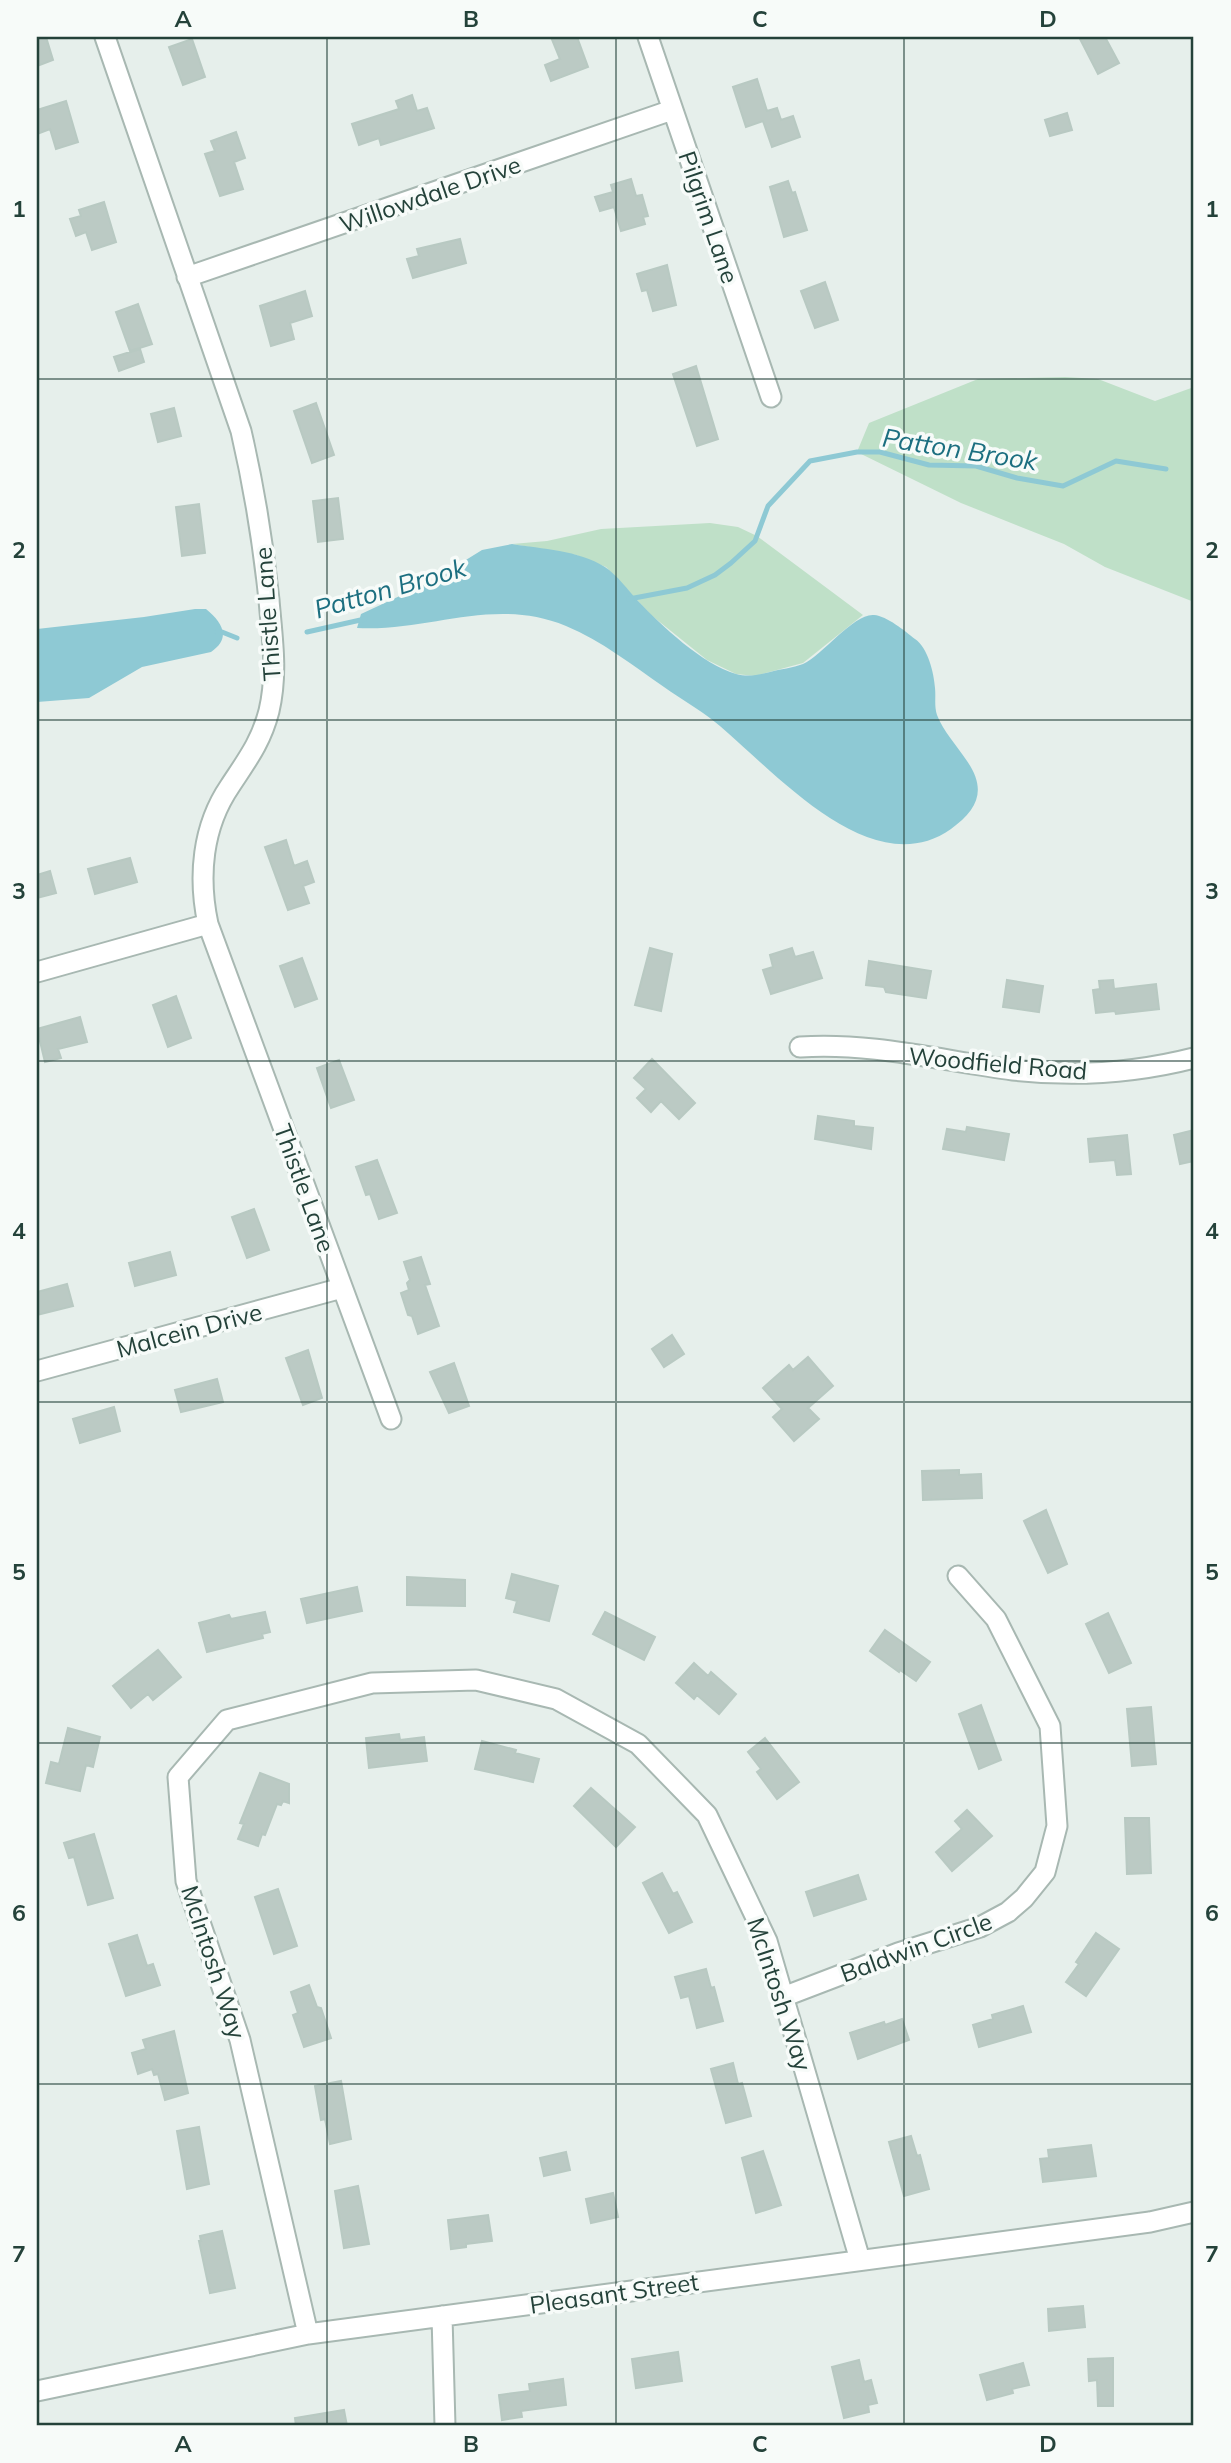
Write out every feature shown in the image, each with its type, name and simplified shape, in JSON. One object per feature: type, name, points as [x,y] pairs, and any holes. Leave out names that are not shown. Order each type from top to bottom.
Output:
[{"type":"street","name":"Thistle Lane","points":[[105,37],[241,431],[261,531],[275,662],[273,689],[261,736],[249,760],[215,812],[206,841],[203,901],[208,924],[391,1419]]},
{"type":"street","name":"Pilgrim Lane","points":[[648,37],[771,397]]},
{"type":"street","name":"Willowdale Drive","points":[[187,277],[672,110]]},
{"type":"street","points":[[37,972],[208,924]]},
{"type":"street","name":"Woodfield Road","points":[[800,1047],[833,1045],[1016,1070],[1070,1072],[1110,1073],[1194,1058]]},
{"type":"street","name":"Malcein Drive","points":[[37,1371],[342,1288]]},
{"type":"street","name":"Baldwin Circle","points":[[783,1997],[898,1953],[980,1927],[1008,1912],[1024,1898],[1045,1872],[1057,1826],[1050,1726],[996,1619],[958,1576]]},
{"type":"street","name":"McIntosh Way","points":[[308,2334],[240,2040],[186,1881],[178,1777],[227,1720],[372,1684],[476,1681],[556,1699],[638,1744],[707,1815],[767,1941],[860,2260]]},
{"type":"street","name":"Pleasant Street","points":[[37,2391],[308,2334],[1150,2222],[1194,2213]]},
{"type":"street","points":[[442,2316],[445,2426]]},
{"type":"green space","points":[[978,379],[1098,379],[1155,401],[1194,387],[1194,602],[1105,567],[1064,544],[961,503],[857,452],[869,423]]},
{"type":"green space","points":[[710,523],[738,527],[757,536],[863,615],[803,663],[755,676],[736,674],[707,660],[651,615],[606,567],[576,555],[512,544],[547,541],[601,529]]},
{"type":"water","points":[[512,544],[572,554],[605,567],[683,643],[710,662],[740,675],[757,675],[803,664],[857,620],[866,616],[879,616],[890,621],[920,643],[930,661],[937,715],[977,781],[977,798],[973,806],[951,829],[920,843],[888,843],[856,832],[824,814],[793,791],[709,717],[617,654],[566,626],[539,618],[513,614],[487,615],[384,628],[357,628],[361,614],[432,581],[482,550]]},
{"type":"water","points":[[206,609],[222,630],[221,641],[211,652],[142,667],[89,698],[37,702],[37,629]]},
{"type":"building","points":[[37,37],[46,37],[53,60],[37,66]]},
{"type":"building","points":[[551,37],[577,37],[588,67],[551,81],[545,65],[560,59]]},
{"type":"building","points":[[1079,37],[1105,37],[1119,63],[1098,74]]},
{"type":"building","points":[[192,39],[205,77],[183,85],[169,47]]},
{"type":"building","points":[[757,79],[767,111],[777,108],[781,120],[793,116],[800,137],[772,147],[763,121],[746,127],[733,87]]},
{"type":"building","points":[[412,95],[417,111],[427,108],[434,128],[381,145],[379,138],[359,145],[352,124],[399,109],[396,101]]},
{"type":"building","points":[[66,101],[78,142],[56,149],[50,129],[37,134],[37,110]]},
{"type":"building","points":[[1067,113],[1072,130],[1050,136],[1045,120]]},
{"type":"building","points":[[236,132],[245,158],[234,162],[243,189],[220,196],[205,154],[215,151],[211,141]]},
{"type":"building","points":[[631,179],[636,196],[642,195],[648,216],[643,217],[645,224],[621,231],[614,207],[600,211],[595,197],[613,192],[611,185]]},
{"type":"building","points":[[788,181],[792,193],[795,192],[807,230],[784,237],[770,187]]},
{"type":"building","points":[[104,202],[116,242],[92,250],[86,232],[76,236],[70,219],[81,216],[79,210]]},
{"type":"building","points":[[460,239],[466,263],[413,278],[407,259],[419,256],[417,249]]},
{"type":"building","points":[[667,265],[676,305],[653,311],[647,290],[642,291],[637,274]]},
{"type":"building","points":[[825,282],[838,320],[815,328],[801,291]]},
{"type":"building","points":[[305,291],[312,316],[290,323],[294,339],[271,346],[260,306]]},
{"type":"building","points":[[138,304],[152,344],[130,351],[116,312]]},
{"type":"building","points":[[140,349],[144,362],[119,371],[114,357]]},
{"type":"building","points":[[696,366],[718,439],[697,446],[673,374]]},
{"type":"building","points":[[316,403],[334,455],[312,463],[294,411]]},
{"type":"building","points":[[174,408],[181,436],[158,442],[151,414]]},
{"type":"building","points":[[338,498],[343,539],[318,542],[313,501]]},
{"type":"building","points":[[199,504],[205,553],[182,556],[176,507]]},
{"type":"building","points":[[286,840],[294,866],[307,861],[314,882],[303,886],[309,903],[288,910],[265,847]]},
{"type":"building","points":[[130,858],[137,882],[95,894],[88,869]]},
{"type":"building","points":[[50,871],[56,893],[37,898],[37,875]]},
{"type":"building","points":[[650,948],[672,954],[661,1011],[635,1005]]},
{"type":"building","points":[[792,948],[795,957],[813,952],[822,978],[771,994],[763,970],[773,967],[770,955]]},
{"type":"building","points":[[302,958],[317,999],[295,1007],[280,966]]},
{"type":"building","points":[[869,961],[931,971],[926,998],[886,992],[884,987],[866,985]]},
{"type":"building","points":[[1007,980],[1043,986],[1039,1012],[1003,1007]]},
{"type":"building","points":[[1113,980],[1114,989],[1156,984],[1159,1009],[1116,1014],[1115,1011],[1096,1013],[1093,990],[1100,989],[1099,981]]},
{"type":"building","points":[[176,996],[191,1038],[168,1047],[153,1005]]},
{"type":"building","points":[[80,1017],[87,1042],[58,1049],[61,1058],[45,1062],[37,1029]]},
{"type":"building","points":[[652,1059],[695,1103],[679,1119],[661,1101],[651,1112],[637,1098],[646,1089],[634,1078]]},
{"type":"building","points":[[339,1060],[354,1100],[331,1108],[317,1068]]},
{"type":"building","points":[[818,1116],[854,1121],[854,1126],[873,1128],[871,1149],[815,1139]]},
{"type":"building","points":[[967,1127],[1009,1134],[1004,1160],[943,1149],[947,1129],[966,1132]]},
{"type":"building","points":[[1194,1130],[1194,1161],[1180,1164],[1174,1135]]},
{"type":"building","points":[[1127,1135],[1131,1174],[1117,1175],[1115,1160],[1090,1162],[1088,1139]]},
{"type":"building","points":[[377,1160],[397,1213],[379,1219],[370,1194],[366,1195],[356,1167]]},
{"type":"building","points":[[254,1209],[269,1250],[247,1258],[232,1217]]},
{"type":"building","points":[[170,1252],[176,1275],[135,1286],[129,1263]]},
{"type":"building","points":[[421,1257],[430,1284],[425,1285],[439,1326],[418,1334],[401,1293],[409,1290],[407,1283],[410,1280],[404,1262]]},
{"type":"building","points":[[67,1284],[73,1306],[37,1315],[37,1292]]},
{"type":"building","points":[[672,1335],[684,1354],[664,1367],[652,1349]]},
{"type":"building","points":[[308,1350],[322,1398],[303,1405],[286,1358]]},
{"type":"building","points":[[808,1357],[833,1386],[808,1408],[819,1419],[794,1441],[773,1417],[782,1409],[763,1388],[789,1365],[793,1370]]},
{"type":"building","points":[[454,1363],[469,1406],[449,1413],[430,1372]]},
{"type":"building","points":[[217,1379],[223,1402],[181,1412],[175,1390]]},
{"type":"building","points":[[114,1407],[120,1431],[80,1443],[73,1419]]},
{"type":"building","points":[[959,1470],[959,1475],[981,1474],[982,1498],[923,1500],[922,1471]]},
{"type":"building","points":[[1046,1510],[1067,1564],[1048,1573],[1024,1521]]},
{"type":"building","points":[[512,1574],[558,1586],[549,1621],[514,1612],[517,1601],[506,1598]]},
{"type":"building","points":[[407,1577],[465,1580],[465,1606],[407,1605]]},
{"type":"building","points":[[357,1587],[362,1611],[307,1623],[301,1599]]},
{"type":"building","points":[[265,1612],[270,1632],[262,1634],[263,1638],[207,1652],[199,1623],[229,1615],[231,1619]]},
{"type":"building","points":[[605,1612],[655,1637],[644,1660],[593,1634]]},
{"type":"building","points":[[1108,1613],[1131,1663],[1109,1673],[1086,1624]]},
{"type":"building","points":[[885,1630],[930,1662],[916,1681],[870,1651]]},
{"type":"building","points":[[158,1650],[181,1677],[153,1700],[148,1694],[131,1708],[113,1686]]},
{"type":"building","points":[[694,1663],[708,1676],[711,1672],[736,1694],[719,1714],[697,1695],[694,1699],[676,1683]]},
{"type":"building","points":[[981,1705],[1001,1760],[979,1769],[959,1714]]},
{"type":"building","points":[[1151,1707],[1156,1764],[1132,1766],[1127,1709]]},
{"type":"building","points":[[68,1728],[100,1737],[93,1767],[86,1765],[80,1791],[46,1783],[51,1762],[59,1764]]},
{"type":"building","points":[[399,1734],[400,1740],[424,1737],[427,1761],[369,1768],[366,1738]]},
{"type":"building","points":[[765,1738],[799,1782],[777,1799],[757,1772],[761,1769],[748,1752]]},
{"type":"building","points":[[482,1741],[539,1759],[533,1782],[475,1769]]},
{"type":"building","points":[[260,1773],[289,1784],[289,1803],[283,1801],[281,1805],[277,1804],[258,1846],[238,1839],[244,1824],[240,1823]]},
{"type":"building","points":[[591,1788],[635,1827],[616,1847],[574,1806]]},
{"type":"building","points":[[967,1810],[992,1836],[952,1871],[936,1852],[962,1829],[955,1821]]},
{"type":"building","points":[[1125,1818],[1149,1818],[1151,1873],[1127,1874]]},
{"type":"building","points":[[94,1834],[113,1898],[88,1905],[74,1857],[69,1858],[64,1843]]},
{"type":"building","points":[[662,1873],[673,1894],[677,1892],[692,1922],[669,1933],[643,1883]]},
{"type":"building","points":[[858,1875],[866,1899],[814,1916],[806,1892]]},
{"type":"building","points":[[278,1889],[297,1946],[274,1954],[255,1897]]},
{"type":"building","points":[[1096,1933],[1119,1949],[1086,1996],[1066,1982]]},
{"type":"building","points":[[137,1935],[147,1966],[153,1964],[160,1985],[126,1996],[109,1944]]},
{"type":"building","points":[[706,1969],[723,2021],[697,2028],[689,1996],[681,1998],[675,1977]]},
{"type":"building","points":[[309,1985],[317,2007],[321,2008],[331,2038],[304,2047],[293,2015],[298,2013],[291,1992]]},
{"type":"building","points":[[1023,2006],[1031,2032],[979,2047],[973,2025],[993,2019],[992,2015]]},
{"type":"building","points":[[902,2019],[909,2040],[858,2059],[850,2033]]},
{"type":"building","points":[[174,2031],[188,2093],[165,2100],[158,2074],[154,2075],[152,2069],[138,2074],[132,2053],[146,2049],[143,2040]]},
{"type":"building","points":[[733,2063],[751,2116],[726,2123],[711,2069]]},
{"type":"building","points":[[341,2081],[351,2139],[330,2144],[325,2119],[321,2120],[315,2086]]},
{"type":"building","points":[[199,2127],[209,2184],[187,2189],[177,2131]]},
{"type":"building","points":[[911,2136],[917,2156],[920,2155],[929,2189],[904,2196],[889,2142]]},
{"type":"building","points":[[1091,2145],[1096,2176],[1043,2182],[1040,2159],[1049,2158],[1048,2150]]},
{"type":"building","points":[[763,2151],[781,2205],[756,2213],[742,2158]]},
{"type":"building","points":[[566,2152],[570,2170],[544,2176],[540,2158]]},
{"type":"building","points":[[358,2186],[369,2244],[344,2248],[335,2191]]},
{"type":"building","points":[[613,2193],[618,2217],[591,2223],[586,2199]]},
{"type":"building","points":[[488,2215],[492,2241],[451,2249],[448,2220]]},
{"type":"building","points":[[222,2231],[235,2288],[210,2293],[199,2241],[200,2236]]},
{"type":"building","points":[[1083,2306],[1085,2327],[1049,2331],[1048,2309]]},
{"type":"building","points":[[678,2352],[682,2381],[636,2388],[632,2359]]},
{"type":"building","points":[[1113,2358],[1113,2406],[1098,2406],[1097,2380],[1089,2381],[1088,2359]]},
{"type":"building","points":[[859,2360],[864,2382],[871,2380],[877,2403],[868,2405],[869,2412],[844,2418],[832,2367]]},
{"type":"building","points":[[1023,2363],[1029,2385],[1012,2389],[1013,2393],[987,2400],[980,2375]]},
{"type":"building","points":[[563,2379],[566,2405],[521,2411],[522,2417],[502,2420],[499,2395],[530,2391],[529,2384]]},
{"type":"building","points":[[344,2410],[347,2426],[296,2426],[295,2418]]},
{"type":"waterway","name":"Patton Brook","points":[[629,599],[687,588],[715,575],[731,563],[755,541],[768,506],[810,461],[857,452],[880,452],[929,465],[976,466],[1017,478],[1063,486],[1116,461],[1166,469]]},
{"type":"waterway","name":"Patton Brook","points":[[307,632],[365,619]]},
{"type":"waterway","name":"Patton Brook","points":[[217,632],[237,638]]}]
